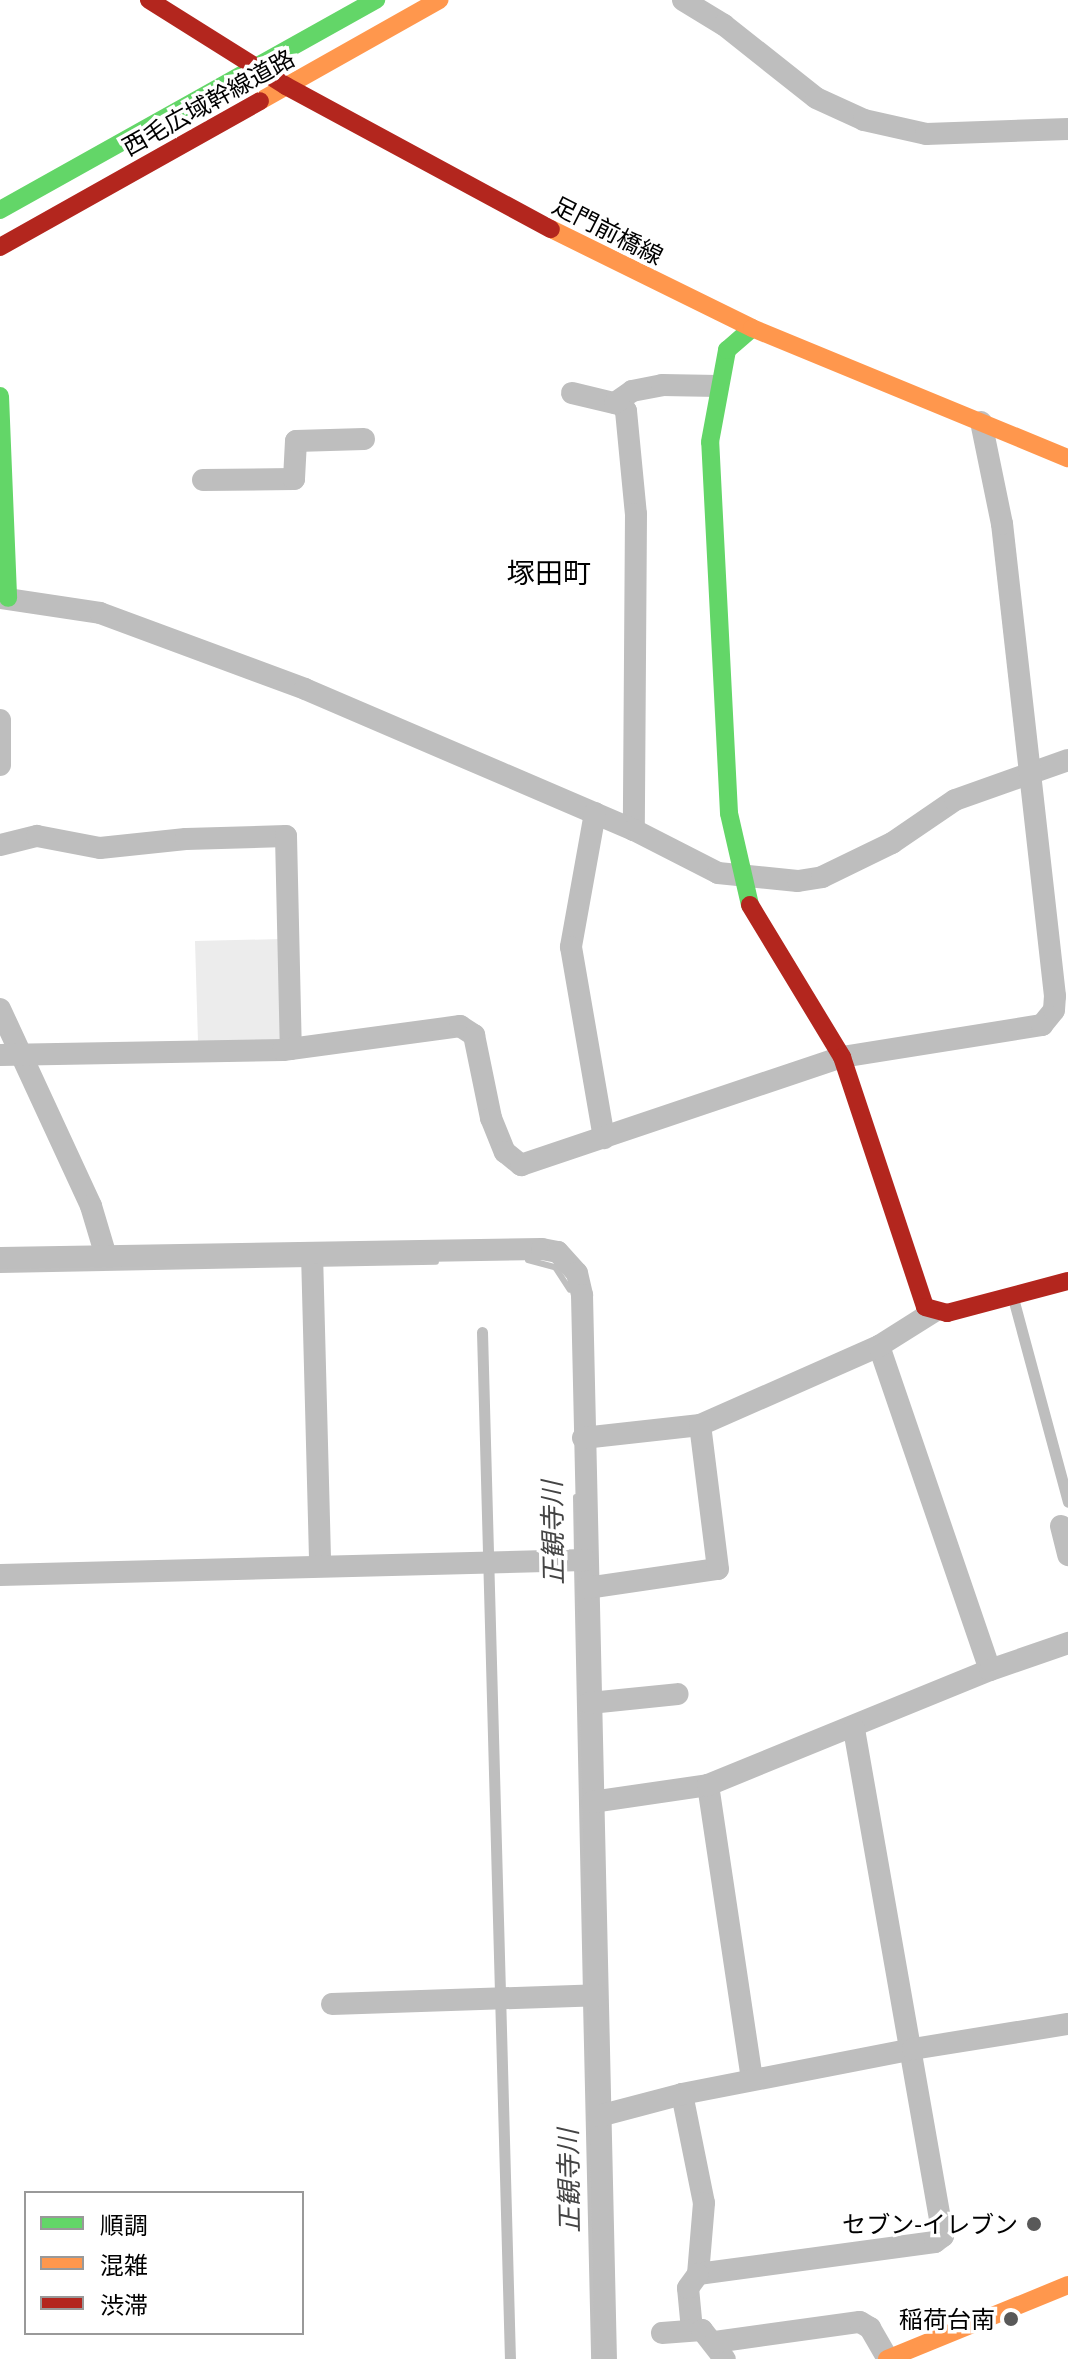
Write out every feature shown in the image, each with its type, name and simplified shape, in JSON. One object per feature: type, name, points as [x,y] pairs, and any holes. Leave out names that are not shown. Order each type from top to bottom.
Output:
[{"type":"main road","name":"足門前橋線","points":[[149,0],[254,68],[565,236],[752,328],[1068,458]]},
{"type":"main road","name":"西毛広域幹線道路","points":[[0,210],[376,0]]},
{"type":"main road","name":"西毛広域幹線道路","points":[[0,247],[439,0]]},
{"type":"main road","points":[[752,328],[727,350],[718,386],[710,486],[729,813],[740,875],[756,923],[842,1057],[919,1299],[933,1312],[947,1313],[1012,1293],[1068,1281]]},
{"type":"main road","points":[[0,396],[4,598]]},
{"type":"main road","points":[[887,2359],[1068,2285]]},
{"type":"street","points":[[683,0],[724,25],[816,98],[864,120],[926,134],[1068,129]]},
{"type":"street","points":[[615,403],[632,391],[662,385],[718,386]]},
{"type":"street","points":[[572,393],[615,403],[626,411],[636,514],[634,830]]},
{"type":"street","points":[[9,1054],[291,1049],[460,1026],[474,1035],[491,1118],[512,1160],[530,1164],[842,1057],[1034,1028],[1059,1021],[1002,524],[981,422]]},
{"type":"street","points":[[203,480],[294,479],[296,441],[364,439]]},
{"type":"street","points":[[4,598],[100,613],[369,714],[634,830],[718,873],[798,881],[822,877],[892,843],[955,800],[1068,760]]},
{"type":"street","points":[[0,720],[0,765]]},
{"type":"street","points":[[595,813],[571,947],[604,1138]]},
{"type":"street","points":[[0,845],[37,836],[100,848],[186,839],[286,836],[291,1049]]},
{"type":"street","points":[[0,1009],[9,1054],[91,1206],[105,1253]]},
{"type":"street","points":[[0,1258],[105,1253],[558,1252],[577,1273],[582,1295],[585,1560],[606,2359]]},
{"type":"street","points":[[312,1253],[320,1566]]},
{"type":"street","points":[[583,1438],[700,1425],[879,1346],[933,1312]]},
{"type":"street","points":[[879,1346],[990,1670]]},
{"type":"street","points":[[587,1588],[718,1569],[700,1425]]},
{"type":"street","points":[[1061,1526],[1068,1555]]},
{"type":"street","points":[[0,1575],[585,1560]]},
{"type":"street","points":[[592,1802],[708,1785],[854,1729],[990,1670],[1068,1643]]},
{"type":"street","points":[[590,1703],[678,1694]]},
{"type":"street","points":[[698,2274],[935,2242],[943,2236],[913,2049],[854,1729]]},
{"type":"street","points":[[708,1785],[752,2080]]},
{"type":"street","points":[[332,2004],[597,1995]]},
{"type":"street","points":[[599,2116],[682,2094],[752,2080],[913,2049],[1068,2024]]},
{"type":"street","points":[[682,2094],[704,2203],[698,2274],[688,2288],[692,2330]]},
{"type":"street","points":[[662,2333],[702,2330],[720,2351],[860,2322],[870,2328],[887,2359]]},
{"type":"lane","points":[[1012,1293],[1068,1502]]},
{"type":"lane","points":[[482,1332],[510,2359]]},
{"type":"shaded area","points":[[281,939],[285,1036],[279,1041],[198,1042],[195,941]]},
{"type":"waterway","name":"正観寺川","points":[[528,1260],[555,1267],[570,1290]]},
{"type":"waterway","name":"正観寺川","points":[[0,1270],[436,1262]]},
{"type":"waterway","name":"正観寺川","points":[[576,1497],[577,1554]]},
{"type":"waterway","name":"正観寺川","points":[[577,1565],[586,1990]]},
{"type":"waterway","name":"正観寺川","points":[[586,2001],[594,2359]]},
{"type":"traffic: fast","points":[[0,210],[376,0]]},
{"type":"traffic: fast","points":[[750,905],[729,813],[710,442],[727,350],[752,328]]},
{"type":"traffic: fast","points":[[0,396],[8,598]]},
{"type":"traffic: slow","points":[[260,101],[439,0]]},
{"type":"traffic: slow","points":[[551,229],[752,328],[1068,458]]},
{"type":"traffic: slow","points":[[887,2359],[1068,2285]]},
{"type":"traffic: jam","points":[[149,0],[286,86],[551,229]]},
{"type":"traffic: jam","points":[[0,247],[260,101]]},
{"type":"traffic: jam","points":[[750,905],[842,1057],[925,1307],[947,1313],[1068,1281]]},
{"type":"place","name":"セブン-イレブン","points":[[1034,2224]]},
{"type":"place","name":"稲荷台南","points":[[1011,2319]]},
{"type":"district","name":"塚田町","points":[[549,572]]}]
